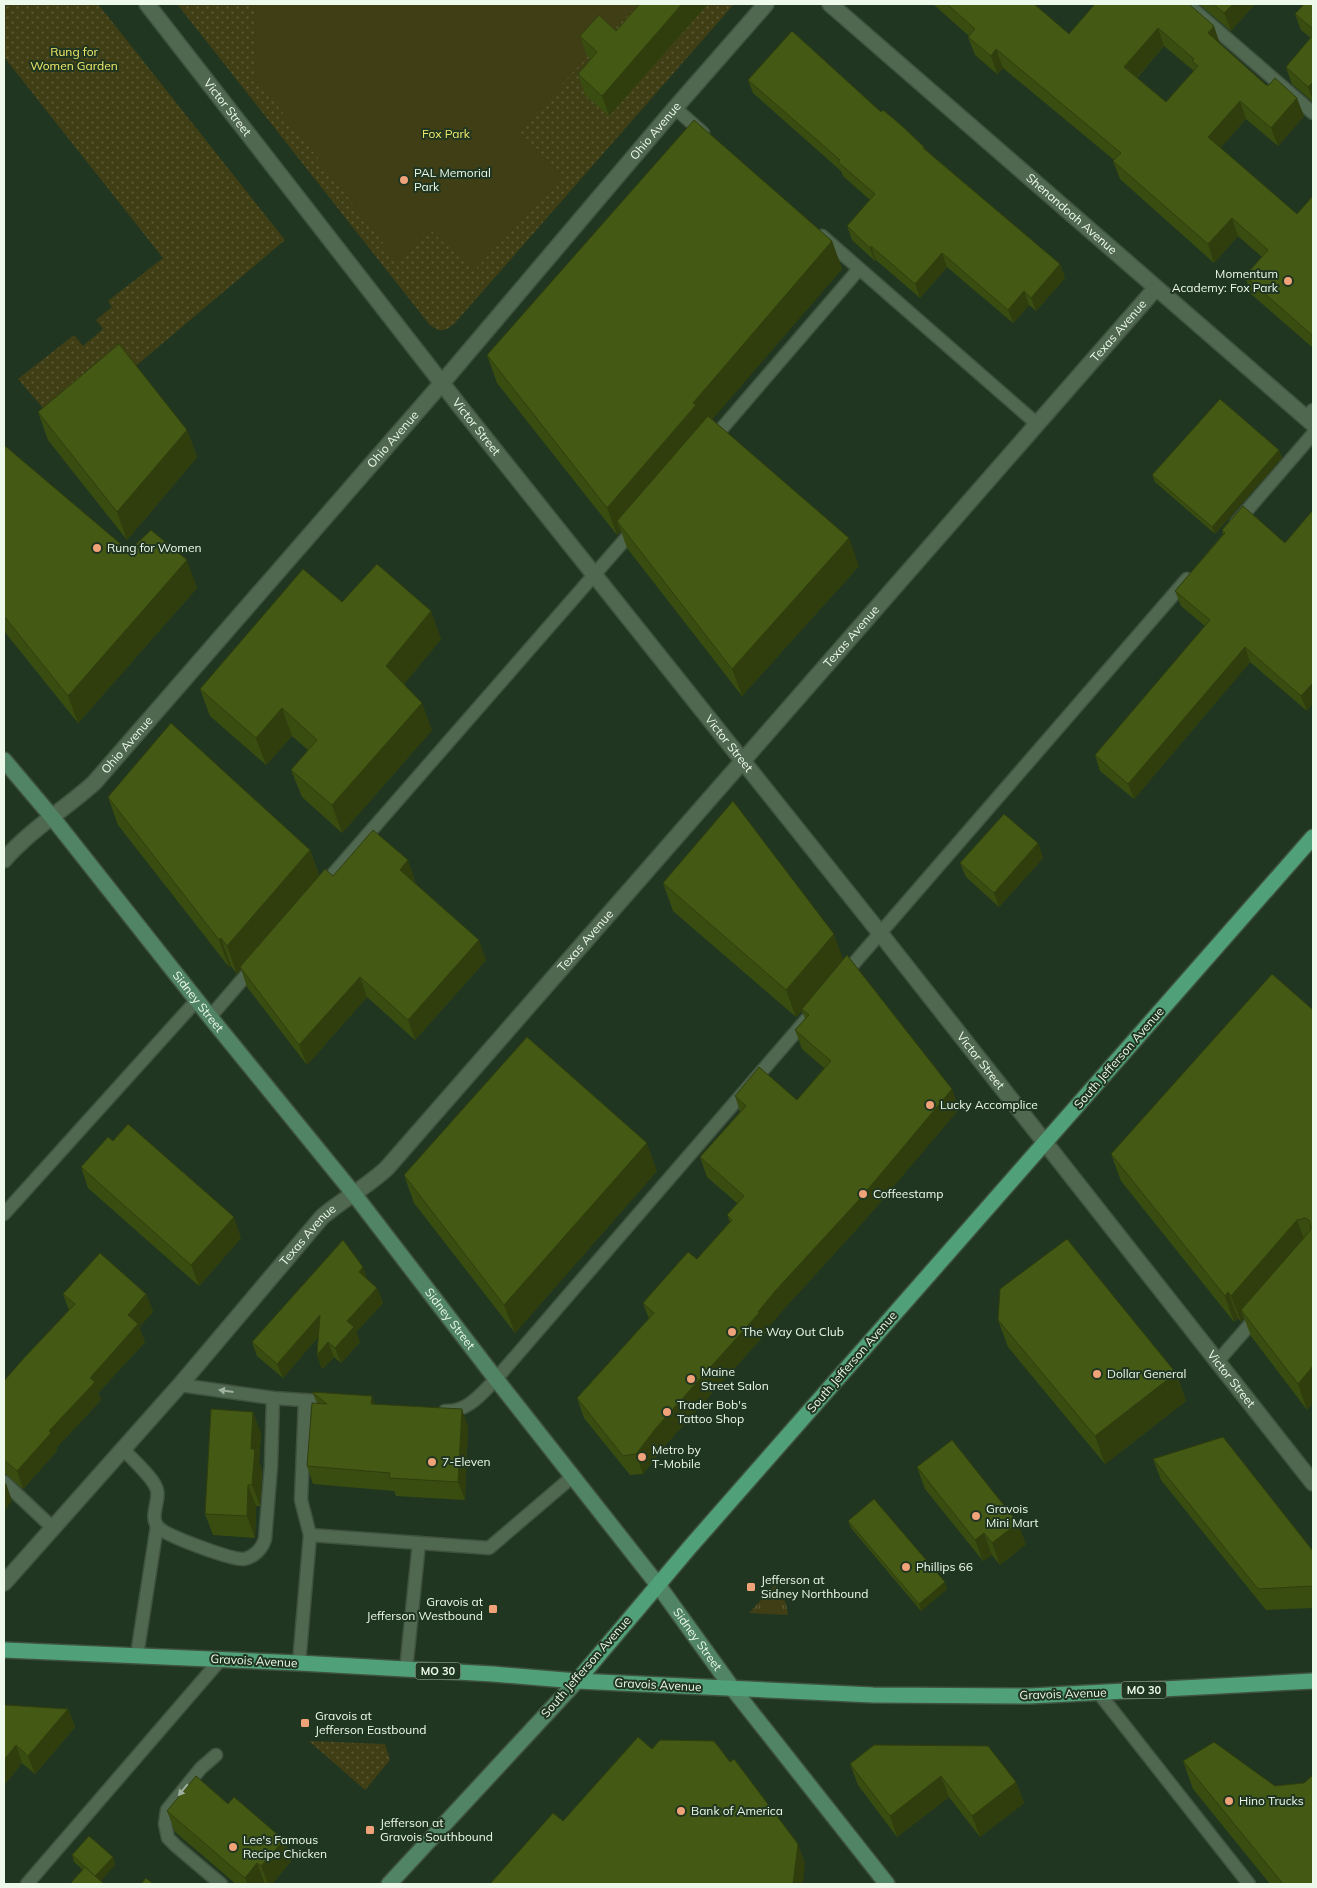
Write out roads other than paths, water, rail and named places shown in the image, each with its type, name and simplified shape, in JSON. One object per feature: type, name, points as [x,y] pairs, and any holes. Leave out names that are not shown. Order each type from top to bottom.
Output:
[{"type":"main road","name":"South Jefferson Avenue","points":[[577,1681],[658,1585],[1313,838]]},
{"type":"main road","name":"Gravois Avenue","points":[[4,1650],[299,1663],[493,1674],[577,1681],[873,1695],[974,1696],[1313,1681]]},
{"type":"street","name":"Victor Street","points":[[147,4],[442,383],[1046,1142],[1313,1484]]},
{"type":"street","name":"Ohio Avenue","points":[[4,860],[31,833],[94,783],[442,383],[675,108],[766,4]]},
{"type":"street","name":"Shenandoah Avenue","points":[[830,4],[1156,288],[1311,417]]},
{"type":"street","name":"Texas Avenue","points":[[4,1583],[180,1385],[322,1217],[336,1205],[373,1182],[387,1168],[1156,288]]},
{"type":"street","name":"Sidney Street","points":[[4,760],[52,817],[210,1017],[354,1194],[572,1477],[658,1585],[734,1688],[887,1884]]},
{"type":"street","name":"South Jefferson Avenue","points":[[389,1884],[577,1681]]},
{"type":"lane","points":[[1187,4],[1313,113]]},
{"type":"lane","points":[[675,108],[711,139]]},
{"type":"lane","points":[[815,230],[1037,424]]},
{"type":"lane","points":[[706,446],[859,269]]},
{"type":"lane","points":[[1229,531],[1313,434]]},
{"type":"lane","points":[[314,897],[642,520]]},
{"type":"lane","points":[[835,986],[1196,568]]},
{"type":"lane","points":[[210,1017],[262,957]]},
{"type":"lane","points":[[4,1214],[197,1000]]},
{"type":"lane","points":[[434,1410],[454,1411],[468,1407],[496,1379],[816,1008]]},
{"type":"lane","points":[[1218,1360],[1264,1307]]},
{"type":"lane","points":[[180,1385],[273,1398],[344,1403]]},
{"type":"lane","points":[[157,1526],[176,1538],[230,1557],[244,1558],[256,1553],[264,1543],[266,1531],[271,1466],[273,1398]]},
{"type":"lane","points":[[299,1663],[310,1535],[301,1500],[305,1400]]},
{"type":"lane","points":[[123,1449],[155,1486],[158,1499],[154,1514],[157,1526],[137,1655]]},
{"type":"lane","points":[[310,1535],[489,1548],[572,1477]]},
{"type":"lane","points":[[4,1482],[53,1528]]},
{"type":"lane","points":[[406,1670],[419,1543]]},
{"type":"lane","points":[[27,1884],[221,1659]]},
{"type":"lane","points":[[1098,1692],[1250,1884]]},
{"type":"lane","points":[[216,1755],[201,1768],[167,1810],[165,1824],[168,1838],[222,1884]]},
{"type":"place","name":"PAL Memorial Park","points":[[404,180]]},
{"type":"place","name":"Momentum Academy: Fox Park","points":[[1288,281]]},
{"type":"place","name":"Rung for Women","points":[[97,548]]},
{"type":"place","name":"Lucky Accomplice","points":[[930,1105]]},
{"type":"place","name":"Coffeestamp","points":[[863,1194]]},
{"type":"place","name":"The Way Out Club","points":[[732,1332]]},
{"type":"place","name":"Dollar General","points":[[1097,1374]]},
{"type":"place","name":"Maine Street Salon","points":[[691,1379]]},
{"type":"place","name":"Trader Bob's Tattoo Shop","points":[[667,1412]]},
{"type":"place","name":"Metro by T-Mobile","points":[[642,1457]]},
{"type":"place","name":"7-Eleven","points":[[432,1462]]},
{"type":"place","name":"Gravois Mini Mart","points":[[976,1516]]},
{"type":"place","name":"Phillips 66","points":[[906,1567]]},
{"type":"place","name":"Jefferson at Sidney Northbound","points":[[751,1587]]},
{"type":"place","name":"Gravois at Jefferson Westbound","points":[[493,1609]]},
{"type":"place","name":"Gravois at Jefferson Eastbound","points":[[305,1723]]},
{"type":"place","name":"Hino Trucks","points":[[1229,1801]]},
{"type":"place","name":"Bank of America","points":[[681,1811]]},
{"type":"place","name":"Jefferson at Gravois Southbound","points":[[370,1830]]},
{"type":"place","name":"Lee's Famous Recipe Chicken","points":[[233,1847]]},
{"type":"park label","name":"Rung for Women Garden","points":[[74,59]]},
{"type":"park label","name":"Fox Park","points":[[446,134]]}]
